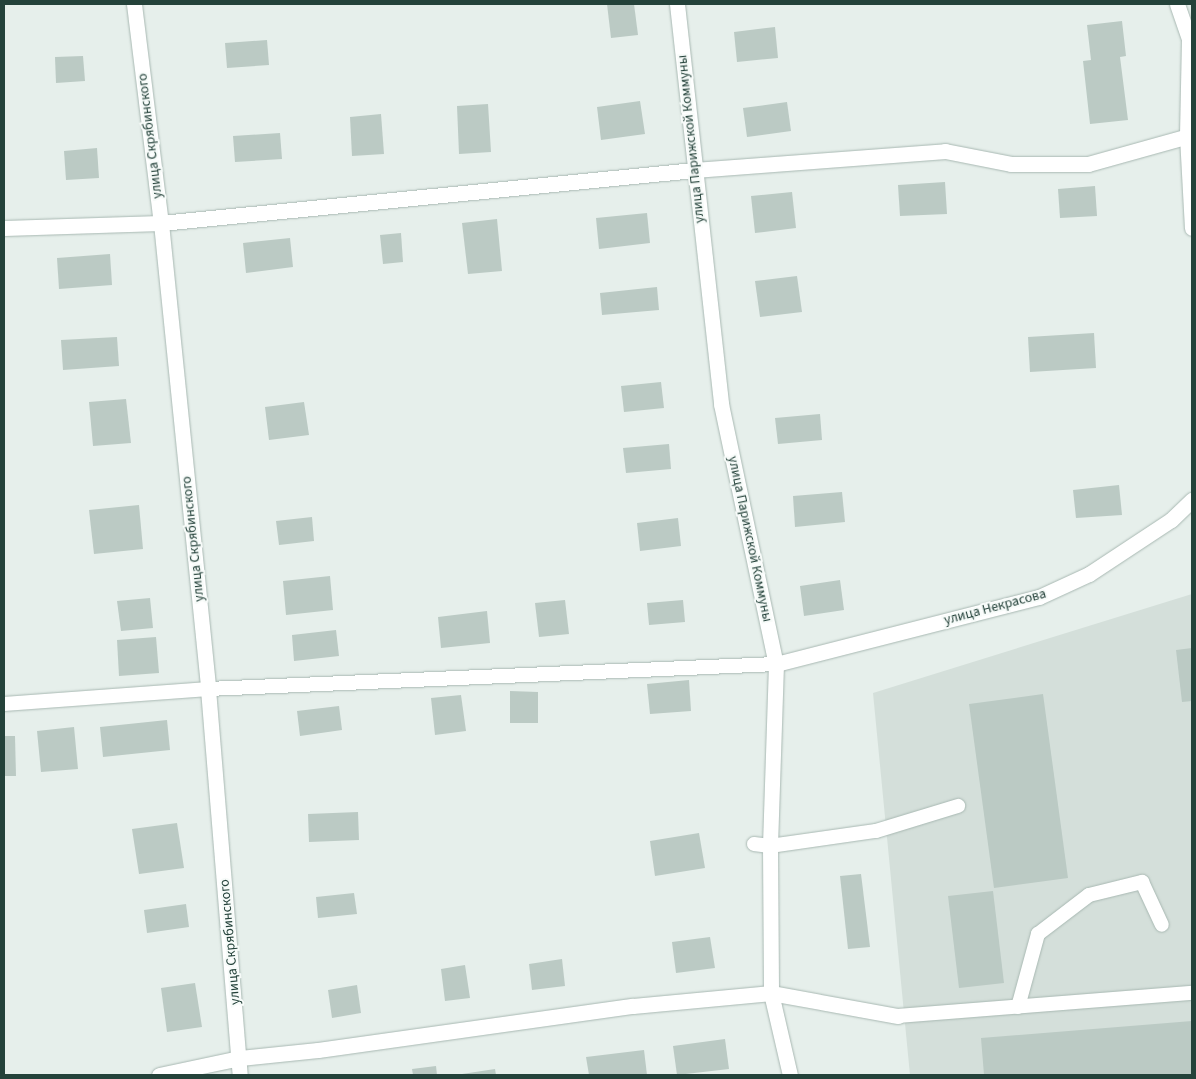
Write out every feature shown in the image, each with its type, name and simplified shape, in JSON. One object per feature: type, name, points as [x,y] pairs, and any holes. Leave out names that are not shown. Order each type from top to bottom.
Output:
[{"type":"street","name":"улица Скрябинского","points":[[134,4],[161,223],[208,688],[240,1075]]},
{"type":"street","name":"улица Парижской Коммуны","points":[[677,4],[721,404],[776,664],[770,846],[771,993],[790,1075]]},
{"type":"street","points":[[1177,4],[1190,39],[1189,135],[1192,228]]},
{"type":"street","points":[[4,228],[161,223],[694,170],[945,151],[1011,164],[1088,164],[1189,135]]},
{"type":"street","name":"улица Некрасова","points":[[776,664],[1039,597],[1089,574],[1172,520],[1192,500]]},
{"type":"street","points":[[159,1075],[240,1058],[318,1050],[633,1006],[771,993],[898,1016]]},
{"type":"lane","points":[[4,704],[208,688],[776,664]]},
{"type":"lane","points":[[754,844],[770,846],[876,831],[958,806]]},
{"type":"lane","points":[[1018,1007],[1038,934],[1089,895],[1142,882],[1162,925]]},
{"type":"lane","points":[[898,1016],[1192,993]]},
{"type":"shaded area","points":[[1192,594],[1192,1075],[910,1075],[873,693]]},
{"type":"building","points":[[607,4],[634,4],[638,35],[611,38]]},
{"type":"building","points":[[1122,21],[1126,56],[1120,57],[1128,120],[1090,124],[1083,61],[1091,60],[1087,25]]},
{"type":"building","points":[[775,27],[778,58],[737,62],[734,32]]},
{"type":"building","points":[[267,40],[269,65],[227,68],[225,43]]},
{"type":"building","points":[[83,56],[85,81],[56,83],[55,57]]},
{"type":"building","points":[[640,101],[645,134],[601,140],[597,107]]},
{"type":"building","points":[[787,102],[791,131],[747,137],[743,108]]},
{"type":"building","points":[[488,104],[491,152],[459,154],[457,106]]},
{"type":"building","points":[[381,114],[384,154],[352,156],[350,117]]},
{"type":"building","points":[[280,133],[282,159],[235,162],[233,136]]},
{"type":"building","points":[[97,148],[99,178],[66,180],[64,151]]},
{"type":"building","points":[[945,182],[947,214],[900,216],[898,185]]},
{"type":"building","points":[[1095,186],[1097,216],[1060,218],[1058,189]]},
{"type":"building","points":[[792,192],[796,228],[755,233],[751,196]]},
{"type":"building","points":[[647,213],[650,243],[599,249],[596,218]]},
{"type":"building","points":[[497,219],[502,271],[468,274],[462,223]]},
{"type":"building","points":[[401,233],[403,262],[383,264],[380,235]]},
{"type":"building","points":[[290,238],[293,267],[246,273],[243,243]]},
{"type":"building","points":[[110,254],[112,285],[59,289],[57,258]]},
{"type":"building","points":[[797,276],[802,312],[760,317],[755,281]]},
{"type":"building","points":[[657,287],[659,310],[602,315],[600,293]]},
{"type":"building","points":[[1094,333],[1096,368],[1030,372],[1028,337]]},
{"type":"building","points":[[117,337],[119,366],[63,370],[61,340]]},
{"type":"building","points":[[661,382],[664,408],[624,412],[621,386]]},
{"type":"building","points":[[126,399],[131,443],[93,446],[89,402]]},
{"type":"building","points":[[304,402],[309,435],[269,440],[265,407]]},
{"type":"building","points":[[820,414],[822,440],[778,444],[775,418]]},
{"type":"building","points":[[669,444],[671,469],[626,473],[623,448]]},
{"type":"building","points":[[1119,485],[1122,515],[1076,518],[1073,490]]},
{"type":"building","points":[[842,492],[845,522],[795,527],[793,496]]},
{"type":"building","points":[[139,505],[143,549],[94,554],[89,510]]},
{"type":"building","points":[[312,517],[314,541],[279,545],[276,521]]},
{"type":"building","points":[[678,518],[681,546],[640,551],[637,523]]},
{"type":"building","points":[[330,576],[333,610],[286,615],[283,581]]},
{"type":"building","points":[[840,580],[844,610],[804,616],[800,586]]},
{"type":"building","points":[[150,598],[153,628],[121,631],[117,601]]},
{"type":"building","points":[[565,600],[569,634],[539,637],[535,603]]},
{"type":"building","points":[[683,600],[685,622],[649,625],[647,603]]},
{"type":"building","points":[[487,611],[490,643],[441,648],[438,617]]},
{"type":"building","points":[[336,630],[339,656],[294,661],[292,635]]},
{"type":"building","points":[[156,637],[159,673],[119,676],[117,640]]},
{"type":"building","points":[[1192,648],[1192,701],[1182,702],[1176,650]]},
{"type":"building","points":[[689,680],[691,711],[650,714],[647,684]]},
{"type":"building","points":[[510,691],[538,692],[538,723],[510,723]]},
{"type":"building","points":[[1043,694],[1068,878],[994,888],[969,704]]},
{"type":"building","points":[[461,695],[466,731],[435,735],[431,698]]},
{"type":"building","points":[[339,706],[342,730],[300,736],[297,711]]},
{"type":"building","points":[[167,720],[170,750],[103,757],[100,727]]},
{"type":"building","points":[[74,727],[78,769],[41,772],[37,731]]},
{"type":"building","points":[[4,736],[15,736],[16,776],[4,776]]},
{"type":"building","points":[[358,812],[359,840],[309,842],[308,814]]},
{"type":"building","points":[[177,823],[184,868],[139,874],[132,829]]},
{"type":"building","points":[[699,833],[705,868],[655,876],[650,841]]},
{"type":"building","points":[[861,874],[870,947],[848,949],[840,876]]},
{"type":"building","points":[[993,891],[1004,983],[959,988],[948,896]]},
{"type":"building","points":[[354,893],[357,914],[318,918],[316,897]]},
{"type":"building","points":[[186,904],[189,927],[147,933],[144,910]]},
{"type":"building","points":[[710,937],[715,968],[676,973],[672,942]]},
{"type":"building","points":[[562,959],[565,986],[532,990],[529,964]]},
{"type":"building","points":[[465,965],[470,998],[445,1001],[441,969]]},
{"type":"building","points":[[195,983],[202,1027],[167,1032],[161,988]]},
{"type":"building","points":[[357,985],[361,1013],[332,1018],[328,990]]},
{"type":"building","points":[[1192,1021],[1192,1075],[984,1075],[981,1038]]},
{"type":"building","points":[[725,1039],[729,1069],[677,1075],[673,1046]]},
{"type":"building","points":[[644,1050],[647,1075],[589,1075],[586,1057]]},
{"type":"building","points":[[436,1066],[437,1075],[413,1075],[412,1069]]},
{"type":"building","points":[[495,1069],[496,1075],[462,1075],[462,1074]]}]
